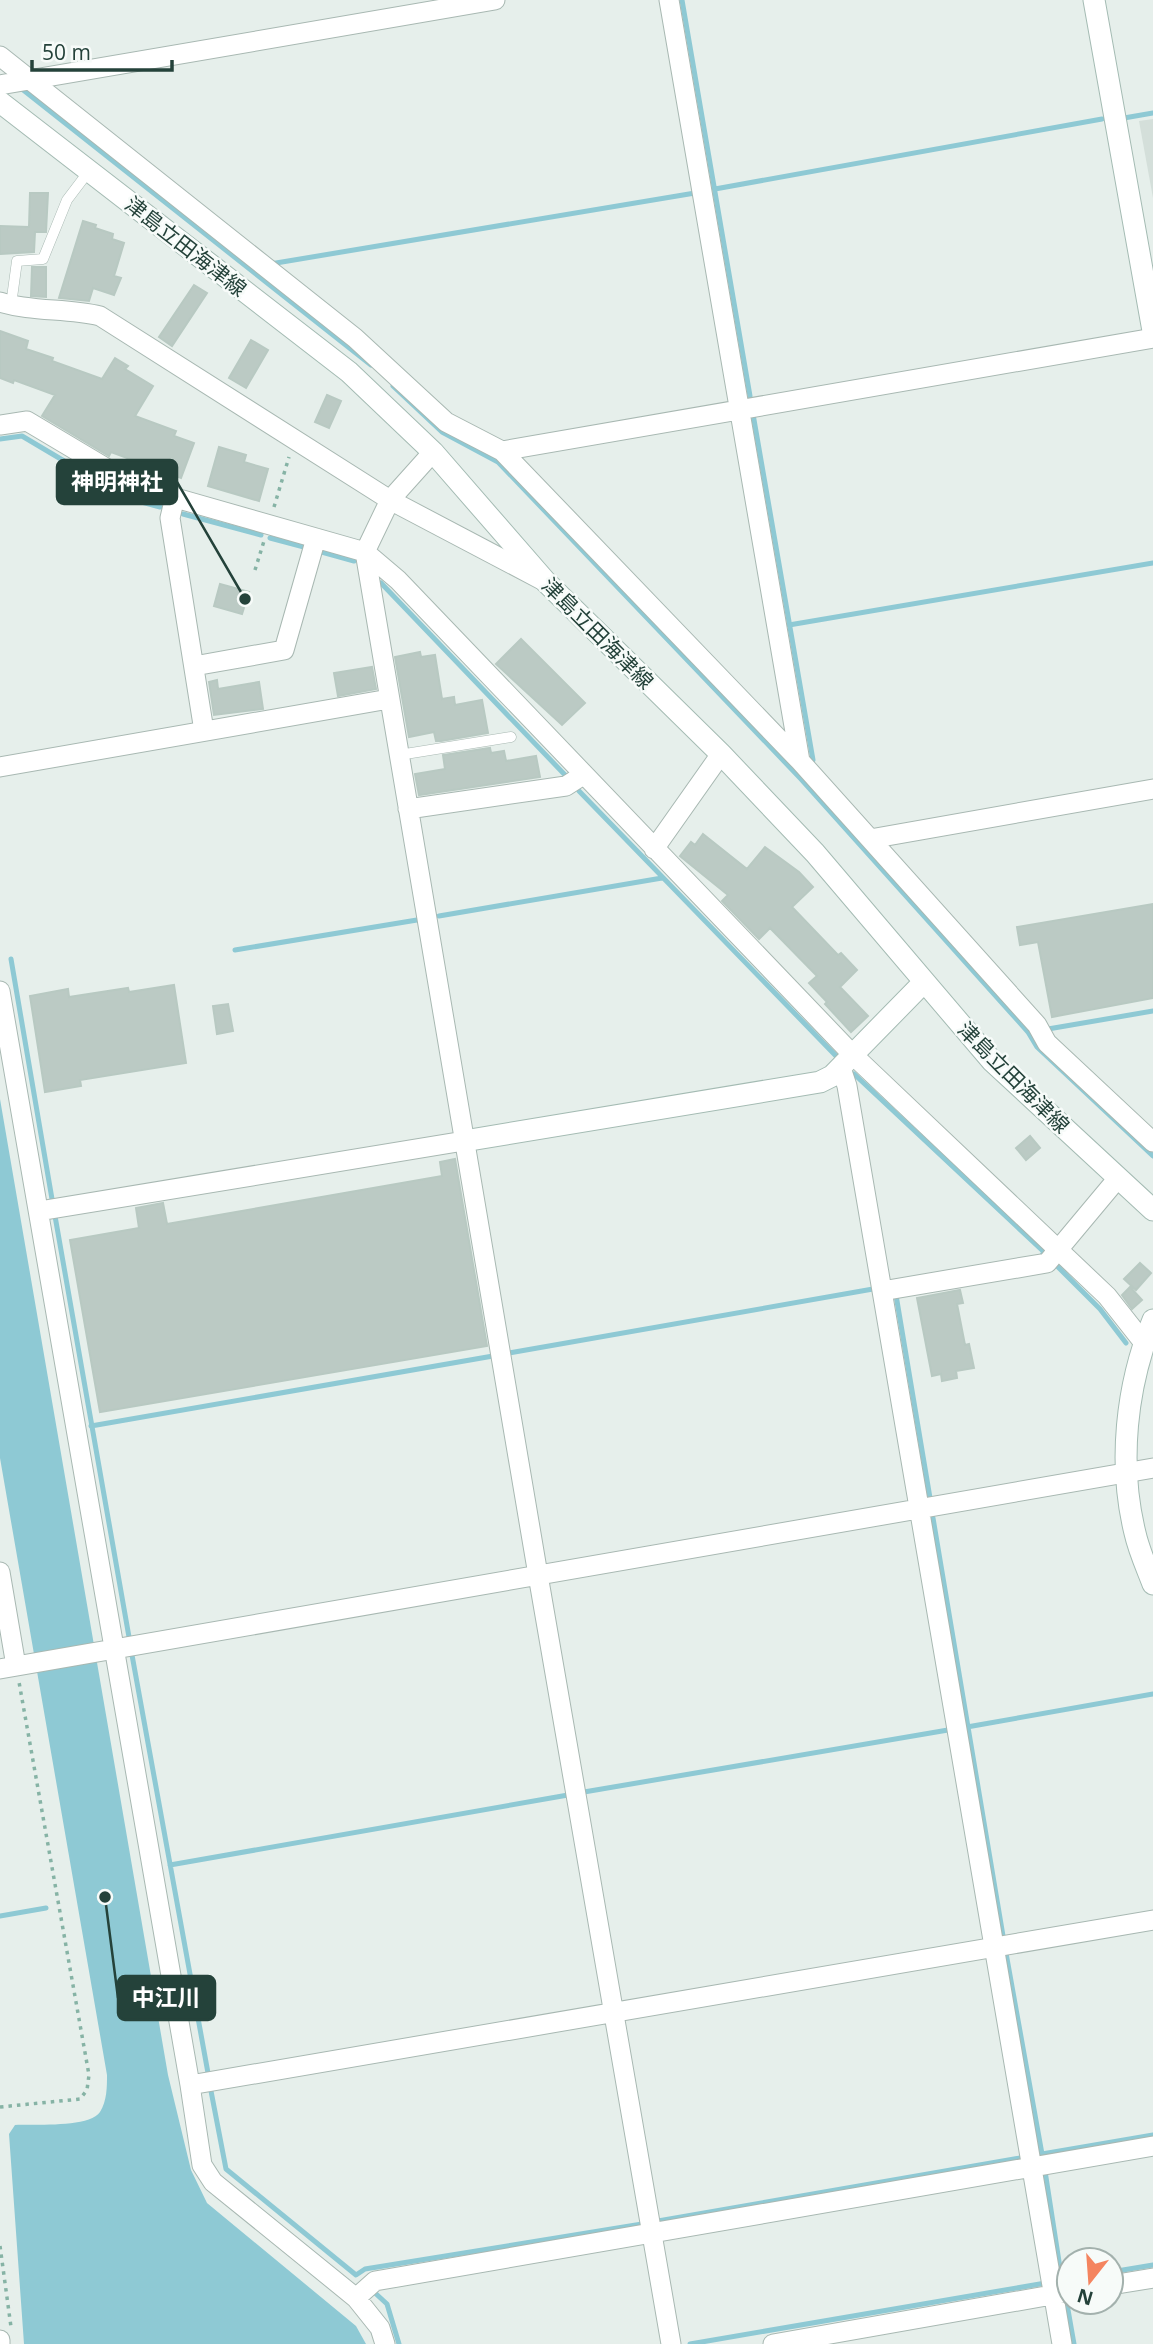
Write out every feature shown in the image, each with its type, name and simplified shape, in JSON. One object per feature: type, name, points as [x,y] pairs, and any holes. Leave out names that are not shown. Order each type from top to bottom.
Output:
[{"type":"main road","points":[[1094,0],[1153,331]]},
{"type":"main road","name":"津島立田海津線","points":[[0,102],[349,372],[433,452],[546,582],[721,754],[815,853],[992,1061],[1153,1210]]},
{"type":"main road","points":[[464,1141],[820,1082],[832,1076],[924,982]]},
{"type":"main road","points":[[1153,1320],[1128,1419],[1127,1472],[1135,1533],[1153,1584]]},
{"type":"street","points":[[0,85],[495,0]]},
{"type":"street","points":[[669,0],[800,761]]},
{"type":"street","points":[[0,55],[355,338],[446,422],[502,451],[800,761],[1037,1025],[1047,1043],[1153,1142]]},
{"type":"street","points":[[6,303],[76,310],[100,316],[390,500],[546,582]]},
{"type":"street","points":[[502,451],[1153,338]]},
{"type":"street","points":[[0,425],[27,421],[144,489],[365,552],[398,580],[654,849],[847,1061],[1059,1249],[1107,1297],[1146,1352]]},
{"type":"street","points":[[433,452],[390,500],[365,552],[671,2342]]},
{"type":"street","points":[[175,497],[170,518],[204,731]]},
{"type":"street","points":[[194,666],[285,650],[316,538]]},
{"type":"street","points":[[0,767],[390,699]]},
{"type":"street","points":[[654,849],[721,754]]},
{"type":"street","points":[[408,809],[566,786],[583,775]]},
{"type":"street","points":[[870,839],[1153,789]]},
{"type":"street","points":[[0,991],[108,1649],[190,2085],[202,2165],[213,2182],[356,2298],[380,2328],[385,2344]]},
{"type":"street","points":[[847,1061],[847,1086],[1031,2167],[1055,2280]]},
{"type":"street","points":[[38,1211],[464,1141]]},
{"type":"street","points":[[882,1291],[1047,1263],[1118,1178]]},
{"type":"street","points":[[0,1572],[15,1666],[1153,1468]]},
{"type":"street","points":[[190,2085],[1153,1920]]},
{"type":"street","points":[[356,2298],[375,2281],[1153,2146]]},
{"type":"street","points":[[1125,2283],[1153,2278]]},
{"type":"street","points":[[772,2344],[1055,2289]]},
{"type":"street","points":[[1059,2316],[1062,2344]]},
{"type":"lane","points":[[6,303],[17,261],[43,260],[67,200],[89,171]]},
{"type":"lane","points":[[399,755],[512,737]]},
{"type":"path","points":[[255,570],[294,439]]},
{"type":"path","points":[[0,2107],[80,2099],[87,2090],[89,2075],[15,1666]]},
{"type":"path","points":[[0,2246],[9,2303]]},
{"type":"shaded area","points":[[1153,119],[1153,198],[1139,121]]},
{"type":"water","points":[[0,1099],[168,2075],[191,2170],[207,2203],[356,2326],[366,2344],[24,2344],[9,2134],[15,2125],[73,2123],[94,2117],[104,2103],[107,2075],[0,1458]]},
{"type":"building","points":[[30,193],[48,193],[46,232],[35,232],[34,252],[0,254],[0,226],[29,227]]},
{"type":"building","points":[[83,221],[113,234],[112,239],[124,243],[114,276],[121,278],[114,295],[93,288],[89,301],[59,298]]},
{"type":"building","points":[[32,267],[46,267],[46,297],[31,296]]},
{"type":"building","points":[[194,285],[207,293],[172,346],[159,337]]},
{"type":"building","points":[[0,331],[28,341],[26,349],[102,379],[115,358],[128,366],[125,369],[153,386],[135,416],[176,431],[174,436],[194,443],[181,478],[111,452],[109,456],[42,416],[55,395],[14,380],[13,383],[0,378]]},
{"type":"building","points":[[251,340],[268,350],[246,388],[229,378]]},
{"type":"building","points":[[327,395],[341,401],[329,428],[315,422]]},
{"type":"building","points":[[219,447],[246,455],[244,462],[268,469],[259,501],[208,486]]},
{"type":"building","points":[[220,584],[249,592],[242,614],[214,606]]},
{"type":"building","points":[[521,639],[585,703],[562,725],[496,664]]},
{"type":"building","points":[[420,652],[421,657],[435,655],[442,699],[454,697],[455,705],[482,700],[488,733],[441,741],[436,741],[434,732],[409,737],[395,657]]},
{"type":"building","points":[[372,667],[376,689],[338,696],[334,673]]},
{"type":"building","points":[[217,680],[218,689],[259,682],[263,709],[214,715],[209,682]]},
{"type":"building","points":[[490,748],[491,753],[504,751],[506,761],[536,756],[540,777],[419,795],[415,774],[445,769],[443,755]]},
{"type":"building","points":[[703,834],[747,869],[765,847],[799,872],[813,887],[792,907],[838,955],[841,953],[857,970],[840,987],[868,1016],[851,1032],[809,983],[817,976],[770,928],[759,939],[722,901],[728,895],[680,856],[691,842],[695,845]]},
{"type":"building","points":[[1153,904],[1153,998],[1052,1017],[1038,942],[1020,945],[1017,927]]},
{"type":"building","points":[[174,985],[186,1063],[80,1080],[81,1086],[45,1092],[30,996],[68,989],[69,997],[128,988],[129,992]]},
{"type":"building","points":[[228,1004],[233,1031],[217,1034],[213,1006]]},
{"type":"building","points":[[1030,1136],[1040,1148],[1026,1160],[1016,1148]]},
{"type":"building","points":[[455,1159],[487,1346],[100,1412],[70,1240],[139,1228],[136,1208],[163,1203],[167,1224],[442,1176],[440,1162]]},
{"type":"building","points":[[1140,1263],[1151,1273],[1136,1290],[1124,1279]]},
{"type":"building","points":[[1130,1287],[1142,1300],[1132,1309],[1122,1295]]},
{"type":"building","points":[[960,1290],[963,1303],[957,1304],[965,1345],[969,1344],[974,1368],[956,1371],[957,1378],[942,1381],[941,1374],[932,1376],[917,1298]]},
{"type":"waterway","points":[[682,0],[750,396]]},
{"type":"waterway","points":[[22,89],[371,365]]},
{"type":"waterway","points":[[1124,118],[1153,113]]},
{"type":"waterway","points":[[715,189],[1102,119]]},
{"type":"waterway","points":[[270,264],[695,193]]},
{"type":"waterway","points":[[393,386],[442,432],[498,462],[801,779],[1028,1032],[1037,1047],[1153,1156]]},
{"type":"waterway","points":[[753,414],[813,760]]},
{"type":"waterway","points":[[0,439],[22,436],[108,487],[138,501],[160,507]]},
{"type":"waterway","points":[[183,514],[261,535]]},
{"type":"waterway","points":[[270,538],[304,547]]},
{"type":"waterway","points":[[318,551],[354,561]]},
{"type":"waterway","points":[[789,625],[1153,563]]},
{"type":"waterway","points":[[381,583],[566,776]]},
{"type":"waterway","points":[[579,791],[836,1056]]},
{"type":"waterway","points":[[439,916],[662,878]]},
{"type":"waterway","points":[[235,950],[417,920]]},
{"type":"waterway","points":[[11,959],[52,1199]]},
{"type":"waterway","points":[[1048,1029],[1153,1011]]},
{"type":"waterway","points":[[854,1074],[1044,1252],[1041,1257]]},
{"type":"waterway","points":[[55,1216],[129,1637]]},
{"type":"waterway","points":[[1056,1265],[1100,1309],[1126,1343]]},
{"type":"waterway","points":[[509,1353],[873,1289]]},
{"type":"waterway","points":[[896,1295],[930,1498]]},
{"type":"waterway","points":[[91,1426],[493,1356]]},
{"type":"waterway","points":[[933,1518],[1003,1936]]},
{"type":"waterway","points":[[132,1655],[208,2073]]},
{"type":"waterway","points":[[967,1727],[1153,1694]]},
{"type":"waterway","points":[[584,1792],[948,1730]]},
{"type":"waterway","points":[[170,1865],[568,1795]]},
{"type":"waterway","points":[[0,1916],[46,1908]]},
{"type":"waterway","points":[[1006,1953],[1042,2154],[1153,2135]]},
{"type":"waterway","points":[[211,2091],[226,2169],[356,2275],[365,2269],[642,2224]]},
{"type":"waterway","points":[[658,2221],[1020,2158]]},
{"type":"waterway","points":[[1045,2171],[1057,2246]]},
{"type":"waterway","points":[[1125,2270],[1153,2265]]},
{"type":"waterway","points":[[690,2344],[1055,2281]]},
{"type":"waterway","points":[[374,2292],[387,2304],[399,2344]]},
{"type":"waterway","points":[[1069,2316],[1074,2344]]},
{"type":"place","name":"神明神社","points":[[245,599]]},
{"type":"place","name":"中江川","points":[[105,1897]]}]
